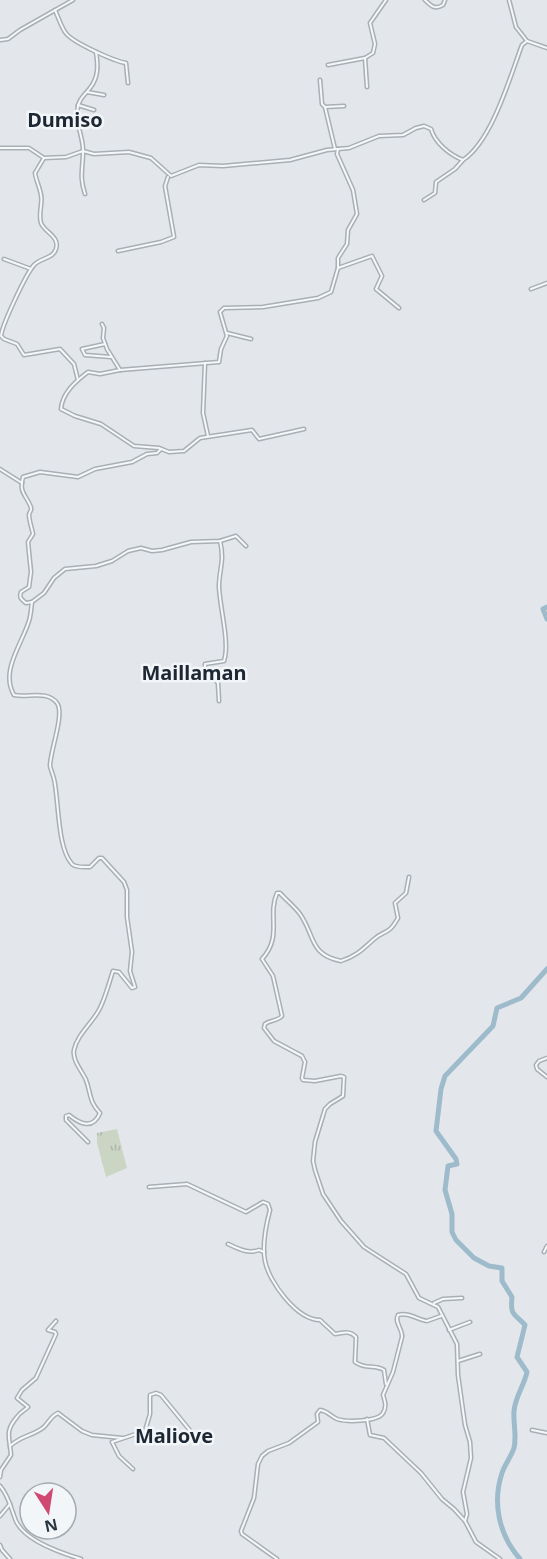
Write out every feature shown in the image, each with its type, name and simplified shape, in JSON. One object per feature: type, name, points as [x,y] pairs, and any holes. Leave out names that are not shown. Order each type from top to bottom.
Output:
[{"type":"street","points":[[0,40],[8,39],[73,0]]},
{"type":"street","points":[[328,65],[365,58],[373,53],[375,44],[370,23],[386,0]]},
{"type":"street","points":[[425,0],[431,7],[438,8],[445,0]]},
{"type":"street","points":[[509,0],[516,27],[527,41],[547,48]]},
{"type":"street","points":[[55,10],[65,33],[70,37],[96,52],[126,63],[128,84]]},
{"type":"street","points":[[424,200],[435,194],[436,182],[455,169],[481,144],[505,91],[522,45],[527,41]]},
{"type":"street","points":[[85,194],[80,174],[83,152],[77,125],[78,105],[81,97],[92,86],[97,74],[96,52]]},
{"type":"street","points":[[365,58],[367,87]]},
{"type":"street","points":[[304,429],[259,439],[252,430],[208,436],[195,440],[184,451],[169,452],[134,446],[101,424],[61,409],[63,399],[78,380],[88,372],[100,374],[120,370],[219,362],[227,333],[220,312],[224,308],[263,307],[323,297],[331,292],[339,258],[347,244],[348,230],[357,214],[353,190],[337,154],[325,107],[321,101],[320,80]]},
{"type":"street","points":[[87,92],[104,95]]},
{"type":"street","points":[[78,105],[94,110]]},
{"type":"street","points":[[325,107],[344,106]]},
{"type":"street","points":[[169,176],[199,165],[223,166],[290,160],[349,148],[379,136],[403,135],[424,126],[431,129],[433,137],[448,152],[463,160]]},
{"type":"street","points":[[0,148],[29,148],[44,158],[66,158],[83,152],[140,154],[156,162],[169,176]]},
{"type":"street","points":[[44,158],[35,173],[41,192],[41,224],[56,240],[57,247],[52,255],[36,263],[22,287],[1,336],[17,344],[24,355],[60,349],[74,364],[78,380]]},
{"type":"street","points":[[118,250],[161,242],[174,237],[165,186],[169,176]]},
{"type":"street","points":[[338,268],[372,256],[382,276],[376,289],[399,308]]},
{"type":"street","points":[[4,259],[32,270]]},
{"type":"street","points":[[531,289],[547,283]]},
{"type":"street","points":[[102,324],[105,344],[120,370]]},
{"type":"street","points":[[227,333],[251,339]]},
{"type":"street","points":[[105,344],[82,349],[85,356],[111,357]]},
{"type":"street","points":[[205,363],[203,413],[208,436]]},
{"type":"street","points":[[161,449],[157,453],[147,454],[132,462],[95,469],[78,477],[40,472],[23,477],[24,496],[30,505],[29,516],[33,534],[28,542],[31,572],[29,587],[21,592],[20,596],[26,603],[32,602],[44,593],[54,578],[65,569],[96,566],[112,561],[128,551],[141,548],[152,551],[162,550],[190,542],[220,541],[236,536],[246,546]]},
{"type":"street","points":[[0,469],[22,483]]},
{"type":"street","points":[[219,701],[218,683],[206,670],[206,664],[224,661],[227,650],[221,612],[219,576],[223,562],[220,541]]},
{"type":"street","points":[[32,602],[28,624],[10,664],[11,690],[14,695],[24,697],[43,694],[57,703],[59,708],[60,715],[54,736],[50,767],[55,780],[58,816],[72,864],[78,867],[90,867],[102,858],[124,882],[127,890],[127,917],[132,952],[130,971],[135,987],[132,988],[119,972],[113,970],[99,1010],[81,1036],[74,1051],[94,1107],[100,1113],[96,1121],[87,1125],[80,1124],[69,1115],[66,1116],[66,1120],[88,1142]]},
{"type":"street","points":[[409,877],[406,893],[395,903],[398,918],[393,927],[374,939],[359,953],[341,961],[322,954],[315,948],[300,914],[278,893],[273,904],[272,946],[269,953],[262,959],[273,976],[282,1016],[280,1019],[267,1022],[264,1027],[274,1041],[302,1056],[305,1062],[303,1080],[315,1081],[344,1077],[343,1096],[325,1109],[315,1142],[313,1161],[320,1186],[328,1203],[364,1247],[406,1274],[416,1295],[438,1307],[457,1344],[458,1375],[471,1458],[464,1492],[467,1514],[465,1521]]},
{"type":"street","points":[[547,1058],[536,1065],[537,1069],[547,1077]]},
{"type":"street","points":[[149,1187],[187,1184],[246,1212],[263,1202],[268,1204],[270,1210],[264,1252],[265,1263],[270,1275],[292,1306],[312,1320],[320,1320],[335,1334],[349,1332],[356,1336],[355,1362],[364,1368],[380,1367],[384,1370],[386,1386]]},
{"type":"street","points":[[228,1244],[241,1250],[264,1252]]},
{"type":"street","points":[[544,1252],[547,1246]]},
{"type":"street","points":[[434,1303],[443,1299],[462,1298]]},
{"type":"street","points":[[277,1559],[242,1534],[254,1498],[258,1464],[262,1456],[268,1450],[289,1443],[318,1422],[317,1414],[320,1410],[326,1411],[335,1418],[351,1422],[379,1416],[383,1413],[386,1406],[383,1395],[393,1372],[403,1333],[396,1321],[398,1315],[404,1314],[427,1321],[441,1316]]},
{"type":"street","points":[[0,1477],[11,1455],[8,1431],[16,1418],[28,1407],[17,1398],[18,1394],[36,1378],[56,1334],[48,1330],[56,1321]]},
{"type":"street","points":[[449,1330],[470,1322]]},
{"type":"street","points":[[458,1361],[480,1353]]},
{"type":"street","points":[[133,1469],[123,1461],[112,1442],[145,1431],[150,1414],[150,1395],[156,1393],[161,1395],[197,1439]]},
{"type":"street","points":[[10,1446],[20,1437],[37,1432],[58,1413],[82,1431],[92,1435],[122,1438]]},
{"type":"street","points":[[367,1419],[370,1435],[384,1438],[421,1473],[442,1499],[465,1521],[477,1544],[500,1559]]},
{"type":"street","points":[[532,1430],[547,1433]]},
{"type":"street","points":[[0,1486],[19,1527],[57,1553],[65,1557],[81,1559]]},
{"type":"street","points":[[0,1516],[10,1504]]},
{"type":"street","points":[[0,1545],[9,1559]]},
{"type":"green space","points":[[117,1129],[127,1168],[106,1177],[97,1143],[97,1133]]},
{"type":"waterway","points":[[547,607],[543,609],[547,619]]},
{"type":"waterway","points":[[520,1559],[502,1529],[498,1496],[502,1473],[514,1448],[515,1406],[527,1372],[517,1357],[525,1325],[512,1311],[512,1297],[502,1281],[502,1268],[489,1266],[474,1258],[456,1240],[452,1232],[452,1214],[445,1190],[448,1166],[457,1164],[456,1159],[436,1131],[441,1089],[445,1076],[493,1026],[497,1008],[521,998],[547,969]]},
{"type":"district","name":"Dumiso","points":[[65,119]]},
{"type":"district","name":"Maillaman","points":[[194,672]]},
{"type":"district","name":"Maliove","points":[[174,1435]]}]
